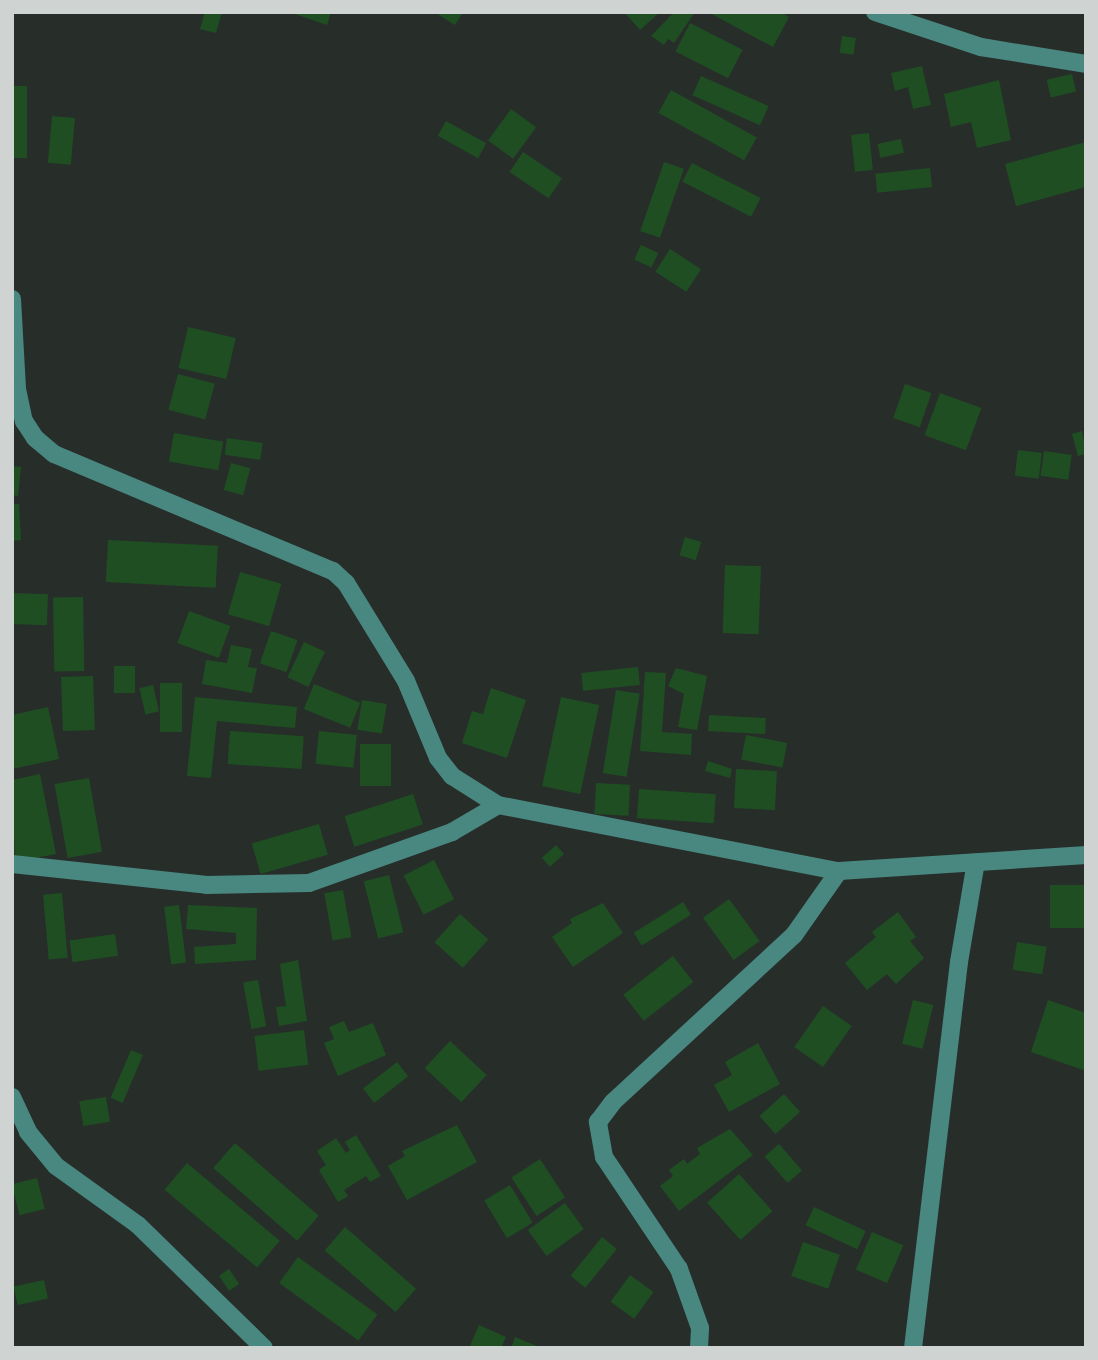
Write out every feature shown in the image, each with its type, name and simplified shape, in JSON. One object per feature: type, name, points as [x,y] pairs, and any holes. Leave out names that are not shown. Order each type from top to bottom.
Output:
[{"type":"street","points":[[875,12],[981,47],[1086,64]]},
{"type":"street","points":[[12,299],[17,389],[24,421],[35,438],[54,454],[332,571],[346,583],[406,681],[438,758],[452,776],[498,805],[839,871],[1086,855]]},
{"type":"street","points":[[12,863],[207,885],[309,883],[452,832],[498,805]]},
{"type":"street","points":[[913,1348],[957,976],[976,862]]},
{"type":"street","points":[[699,1348],[700,1328],[679,1269],[604,1157],[598,1122],[613,1101],[794,935],[839,871]]},
{"type":"street","points":[[12,1097],[28,1132],[56,1166],[138,1225],[264,1348]]},
{"type":"building","points":[[205,12],[222,12],[216,33],[200,29]]},
{"type":"building","points":[[289,12],[331,12],[327,25]]},
{"type":"building","points":[[434,12],[463,12],[455,25]]},
{"type":"building","points":[[624,12],[660,12],[640,30]]},
{"type":"building","points":[[674,12],[695,12],[674,43],[668,39],[664,45],[651,36]]},
{"type":"building","points":[[708,12],[780,12],[789,17],[773,47]]},
{"type":"building","points":[[690,23],[743,50],[728,78],[675,52]]},
{"type":"building","points":[[842,36],[856,38],[853,55],[840,53]]},
{"type":"building","points":[[922,66],[931,105],[913,109],[908,87],[895,91],[891,73]]},
{"type":"building","points":[[1072,74],[1076,92],[1051,97],[1047,80]]},
{"type":"building","points":[[701,76],[769,106],[760,125],[692,95]]},
{"type":"building","points":[[999,80],[1011,140],[977,148],[971,122],[951,127],[944,94]]},
{"type":"building","points":[[12,86],[27,86],[27,158],[12,158]]},
{"type":"building","points":[[671,90],[757,138],[744,160],[658,113]]},
{"type":"building","points":[[511,109],[536,127],[513,159],[488,141]]},
{"type":"building","points":[[52,116],[75,118],[71,165],[48,163]]},
{"type":"building","points":[[446,121],[486,143],[478,158],[438,136]]},
{"type":"building","points":[[869,133],[873,170],[855,172],[851,135]]},
{"type":"building","points":[[901,139],[904,153],[880,158],[878,144]]},
{"type":"building","points":[[1086,142],[1086,187],[1016,206],[1005,164]]},
{"type":"building","points":[[523,152],[562,178],[549,198],[510,172]]},
{"type":"building","points":[[664,162],[684,169],[660,238],[640,231]]},
{"type":"building","points":[[692,163],[761,198],[751,217],[682,182]]},
{"type":"building","points":[[930,168],[932,187],[877,193],[875,174]]},
{"type":"building","points":[[641,245],[658,253],[651,268],[634,260]]},
{"type":"building","points":[[670,249],[701,269],[686,292],[655,272]]},
{"type":"building","points":[[188,327],[236,338],[226,379],[179,368]]},
{"type":"building","points":[[178,374],[215,384],[205,420],[168,410]]},
{"type":"building","points":[[905,384],[931,393],[920,427],[893,418]]},
{"type":"building","points":[[940,393],[981,408],[966,450],[925,435]]},
{"type":"building","points":[[1082,431],[1086,454],[1078,456],[1072,434]]},
{"type":"building","points":[[174,433],[223,442],[218,470],[169,462]]},
{"type":"building","points":[[227,438],[263,443],[260,460],[225,455]]},
{"type":"building","points":[[1018,450],[1042,453],[1039,479],[1015,476]]},
{"type":"building","points":[[1044,451],[1072,455],[1068,480],[1041,476]]},
{"type":"building","points":[[231,463],[250,468],[243,495],[224,490]]},
{"type":"building","points":[[12,466],[21,467],[18,496],[12,495]]},
{"type":"building","points":[[12,504],[19,504],[21,540],[12,541]]},
{"type":"building","points":[[685,537],[701,542],[696,560],[679,555]]},
{"type":"building","points":[[108,540],[218,546],[216,588],[106,582]]},
{"type":"building","points":[[725,565],[761,566],[759,634],[723,633]]},
{"type":"building","points":[[240,572],[281,584],[269,626],[228,614]]},
{"type":"building","points":[[12,593],[48,594],[47,625],[12,624]]},
{"type":"building","points":[[83,597],[84,671],[54,672],[53,598]]},
{"type":"building","points":[[189,611],[230,626],[219,658],[177,643]]},
{"type":"building","points":[[271,631],[297,640],[286,672],[260,663]]},
{"type":"building","points":[[304,642],[325,652],[308,687],[288,677]]},
{"type":"building","points":[[231,645],[252,649],[248,667],[257,668],[252,693],[202,684],[206,660],[227,663]]},
{"type":"building","points":[[114,666],[135,666],[135,693],[114,693]]},
{"type":"building","points":[[638,667],[640,685],[583,691],[581,673]]},
{"type":"building","points":[[676,668],[707,676],[697,730],[678,727],[684,694],[668,686]]},
{"type":"building","points":[[645,672],[666,673],[662,732],[692,734],[691,755],[640,751]]},
{"type":"building","points":[[93,676],[95,730],[63,731],[61,677]]},
{"type":"building","points":[[160,683],[182,683],[182,732],[160,732]]},
{"type":"building","points":[[314,684],[360,703],[350,728],[304,709]]},
{"type":"building","points":[[153,685],[159,711],[145,714],[139,688]]},
{"type":"building","points":[[491,688],[526,700],[507,758],[462,743],[472,711],[483,714]]},
{"type":"building","points":[[616,690],[640,694],[627,777],[603,773]]},
{"type":"building","points":[[195,697],[297,707],[295,728],[217,721],[211,778],[187,776]]},
{"type":"building","points":[[561,697],[599,705],[580,794],[542,786]]},
{"type":"building","points":[[362,700],[387,704],[382,734],[357,730]]},
{"type":"building","points":[[48,707],[59,759],[12,769],[12,715]]},
{"type":"building","points":[[709,715],[766,718],[765,734],[708,731]]},
{"type":"building","points":[[230,731],[304,736],[302,769],[228,764]]},
{"type":"building","points":[[319,731],[357,735],[353,768],[316,764]]},
{"type":"building","points":[[746,735],[787,743],[782,768],[741,760]]},
{"type":"building","points":[[360,744],[391,744],[391,786],[360,786]]},
{"type":"building","points":[[708,761],[732,769],[730,778],[705,771]]},
{"type":"building","points":[[736,769],[777,771],[775,810],[734,808]]},
{"type":"building","points":[[40,774],[56,854],[15,862],[12,780]]},
{"type":"building","points":[[89,778],[102,852],[68,858],[55,784]]},
{"type":"building","points":[[596,783],[630,785],[628,816],[594,814]]},
{"type":"building","points":[[639,789],[716,794],[714,823],[637,818]]},
{"type":"building","points":[[413,794],[423,824],[354,847],[345,816]]},
{"type":"building","points":[[319,824],[328,855],[261,874],[252,843]]},
{"type":"building","points":[[556,845],[564,854],[550,867],[542,858]]},
{"type":"building","points":[[434,860],[454,899],[424,915],[404,875]]},
{"type":"building","points":[[389,875],[403,932],[378,939],[364,881]]},
{"type":"building","points":[[1050,885],[1084,885],[1084,928],[1050,928]]},
{"type":"building","points":[[343,890],[351,937],[333,941],[324,893]]},
{"type":"building","points":[[62,893],[68,958],[49,959],[43,895]]},
{"type":"building","points":[[729,899],[760,941],[734,960],[703,918]]},
{"type":"building","points":[[683,902],[691,915],[642,945],[634,933]]},
{"type":"building","points":[[603,903],[623,933],[573,967],[552,937],[572,923],[570,919]]},
{"type":"building","points":[[179,905],[186,963],[171,964],[164,907]]},
{"type":"building","points":[[188,905],[257,908],[256,960],[195,964],[194,947],[236,944],[236,933],[186,929]]},
{"type":"building","points":[[898,912],[916,937],[910,941],[924,958],[896,984],[887,974],[867,990],[845,963],[876,937],[872,932]]},
{"type":"building","points":[[460,914],[488,939],[463,968],[435,942]]},
{"type":"building","points":[[115,934],[118,956],[73,962],[69,940]]},
{"type":"building","points":[[1017,942],[1047,947],[1042,974],[1013,970]]},
{"type":"building","points":[[673,956],[693,982],[644,1021],[623,995]]},
{"type":"building","points":[[298,960],[307,1021],[279,1026],[276,1007],[286,1006],[280,964]]},
{"type":"building","points":[[258,980],[266,1026],[251,1029],[243,983]]},
{"type":"building","points":[[913,1000],[933,1005],[922,1049],[902,1044]]},
{"type":"building","points":[[1048,1000],[1086,1013],[1086,1071],[1031,1052]]},
{"type":"building","points":[[823,1006],[852,1026],[823,1067],[794,1047]]},
{"type":"building","points":[[344,1021],[349,1032],[373,1023],[386,1055],[338,1076],[324,1043],[334,1039],[329,1027]]},
{"type":"building","points":[[304,1030],[308,1065],[259,1071],[254,1036]]},
{"type":"building","points":[[450,1041],[487,1075],[461,1102],[425,1068]]},
{"type":"building","points":[[758,1043],[780,1084],[729,1112],[714,1085],[732,1075],[725,1062]]},
{"type":"building","points":[[131,1050],[143,1055],[123,1103],[111,1098]]},
{"type":"building","points":[[397,1062],[408,1076],[374,1103],[363,1088]]},
{"type":"building","points":[[784,1094],[800,1112],[776,1134],[759,1116]]},
{"type":"building","points":[[106,1097],[110,1122],[83,1126],[79,1101]]},
{"type":"building","points":[[457,1125],[477,1162],[407,1200],[388,1166],[405,1156],[402,1151]]},
{"type":"building","points":[[730,1129],[753,1155],[679,1211],[660,1186],[673,1176],[669,1170],[684,1159],[687,1164],[700,1154],[697,1148]]},
{"type":"building","points":[[356,1135],[381,1176],[370,1182],[366,1176],[344,1190],[348,1196],[338,1202],[319,1170],[326,1165],[317,1151],[336,1138],[346,1153],[350,1150],[345,1142]]},
{"type":"building","points":[[235,1143],[319,1216],[297,1241],[213,1168]]},
{"type":"building","points":[[779,1144],[802,1170],[788,1183],[765,1156]]},
{"type":"building","points":[[540,1159],[565,1198],[537,1216],[511,1178]]},
{"type":"building","points":[[187,1163],[280,1241],[257,1268],[165,1190]]},
{"type":"building","points":[[739,1174],[772,1211],[741,1240],[707,1203]]},
{"type":"building","points":[[37,1178],[45,1209],[20,1215],[12,1184]]},
{"type":"building","points":[[510,1185],[533,1223],[507,1238],[484,1200]]},
{"type":"building","points":[[565,1203],[584,1229],[547,1256],[528,1230]]},
{"type":"building","points":[[814,1207],[866,1231],[857,1249],[806,1225]]},
{"type":"building","points":[[345,1227],[416,1289],[396,1312],[325,1250]]},
{"type":"building","points":[[872,1232],[903,1245],[887,1283],[856,1270]]},
{"type":"building","points":[[602,1237],[617,1249],[585,1288],[571,1276]]},
{"type":"building","points":[[803,1242],[840,1255],[828,1289],[791,1276]]},
{"type":"building","points":[[298,1257],[377,1315],[358,1340],[279,1283]]},
{"type":"building","points":[[229,1269],[239,1284],[229,1291],[219,1276]]},
{"type":"building","points":[[630,1275],[653,1292],[634,1319],[611,1302]]},
{"type":"building","points":[[44,1280],[48,1299],[18,1305],[14,1286]]},
{"type":"building","points":[[479,1325],[506,1337],[501,1348],[470,1346]]},
{"type":"building","points":[[515,1337],[542,1348],[511,1348]]}]
